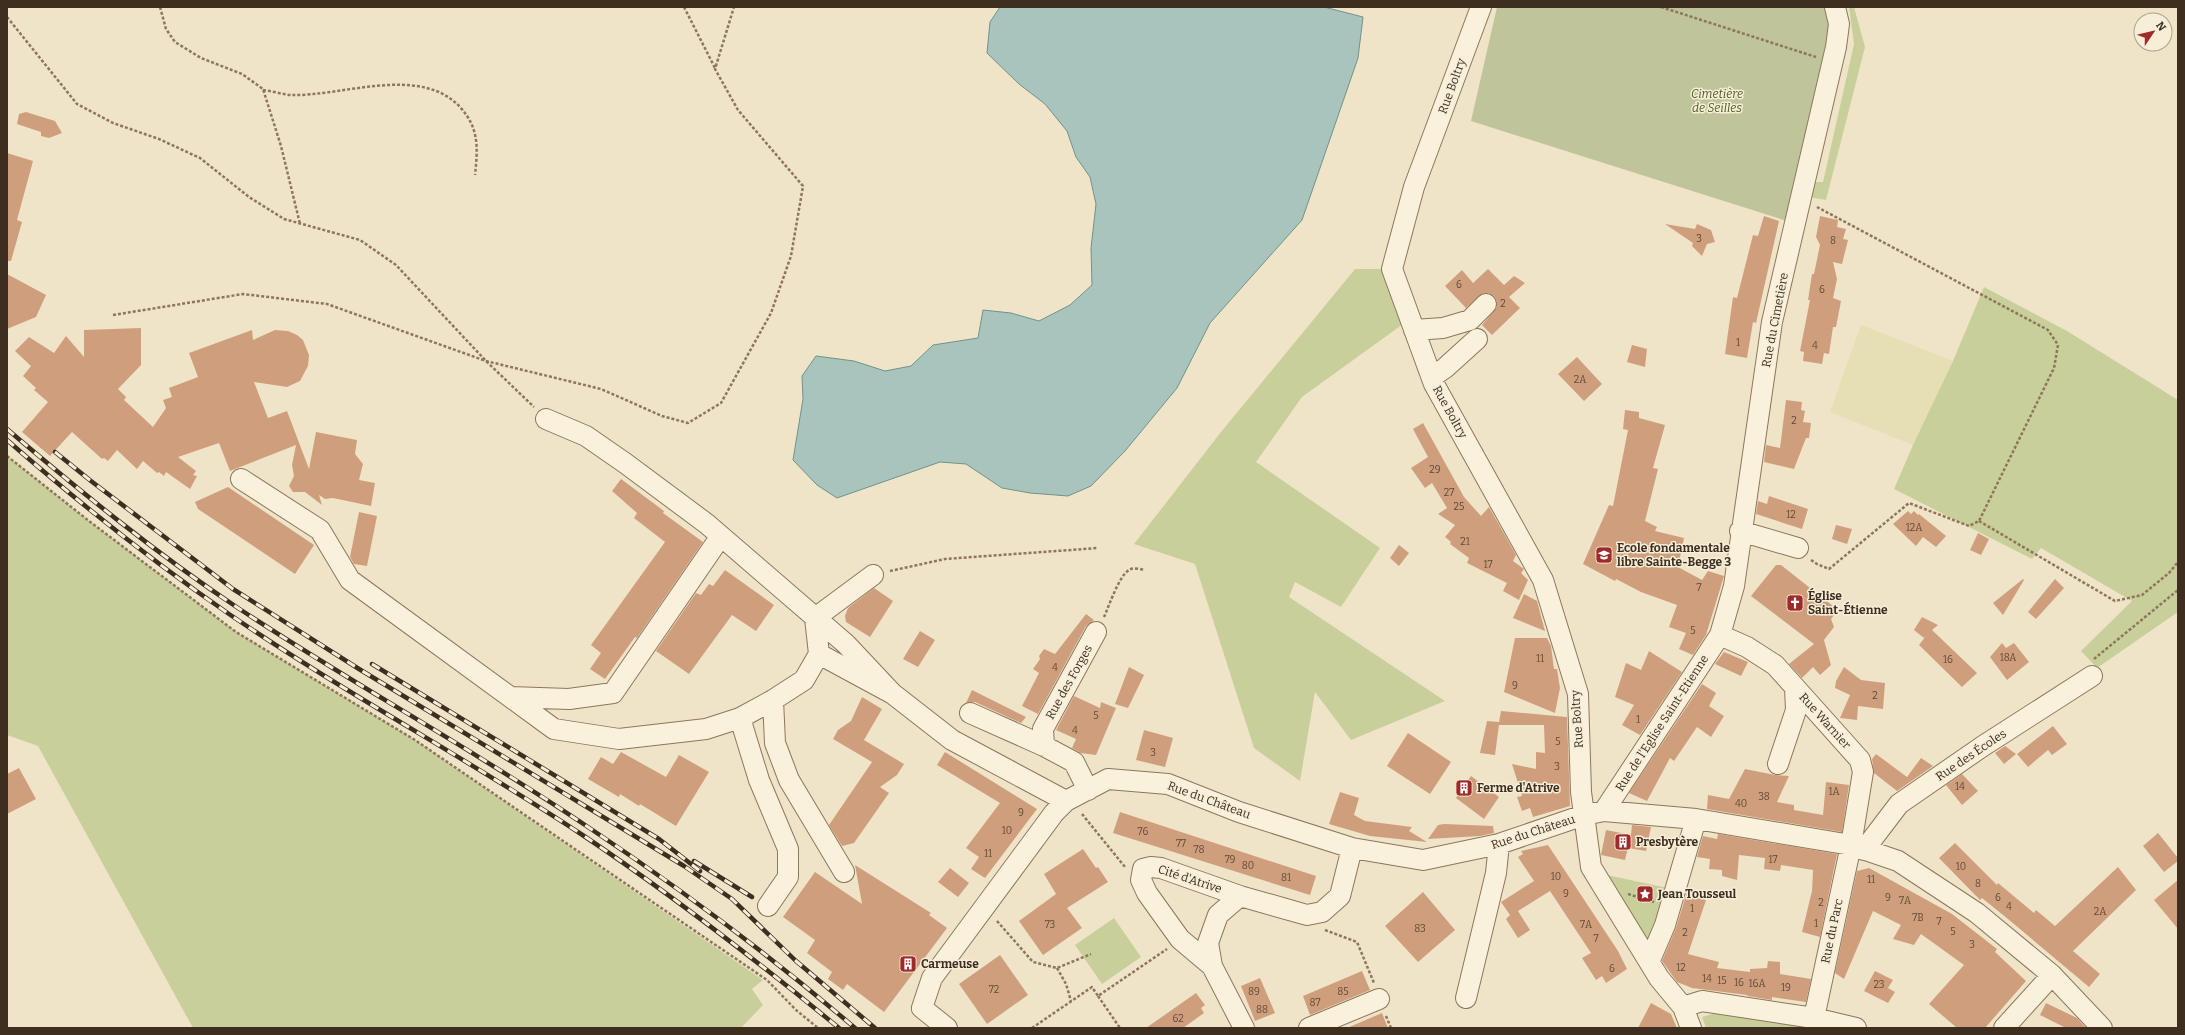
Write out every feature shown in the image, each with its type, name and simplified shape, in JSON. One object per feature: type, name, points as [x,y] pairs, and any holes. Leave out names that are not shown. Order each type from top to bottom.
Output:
[{"type":"street","name":"Rue Boltry","points":[[1481,7],[1414,187],[1392,269],[1432,377],[1543,580],[1578,694],[1581,792],[1591,867],[1650,960],[1659,978],[1683,1007],[1691,1028]]},
{"type":"street","name":"Rue du Cimetière","points":[[1720,635],[1734,586],[1741,527],[1772,322],[1832,63],[1839,24],[1835,7]]},
{"type":"street","points":[[1414,330],[1443,328],[1470,320],[1486,304]]},
{"type":"street","points":[[1432,377],[1446,368],[1477,339]]},
{"type":"street","points":[[546,419],[592,440],[625,463],[721,536],[846,644],[894,694],[952,740],[1066,801]]},
{"type":"street","points":[[241,479],[320,530],[350,580],[554,729],[620,739],[706,729],[740,718],[773,700],[804,680],[819,654],[815,618]]},
{"type":"street","points":[[1741,527],[1798,548]]},
{"type":"street","points":[[510,697],[569,699],[613,694],[721,536]]},
{"type":"street","points":[[815,618],[873,575]]},
{"type":"street","name":"Rue des Forges","points":[[1044,746],[1043,729],[1096,632]]},
{"type":"street","name":"Rue Warnier","points":[[1720,635],[1747,647],[1775,665],[1860,760],[1863,772],[1858,847]]},
{"type":"street","name":"Rue de l'Eglise Saint-Etienne","points":[[1604,811],[1720,635]]},
{"type":"street","points":[[819,654],[894,694]]},
{"type":"street","name":"Rue des Écoles","points":[[1858,847],[1899,804],[2092,668]]},
{"type":"street","points":[[1778,764],[1796,710],[1795,688]]},
{"type":"street","points":[[773,700],[775,743],[788,780],[844,872]]},
{"type":"street","points":[[970,712],[1044,746],[1074,762],[1088,790]]},
{"type":"street","points":[[740,718],[759,780],[788,849],[788,877],[768,906]]},
{"type":"street","name":"Rue du Château","points":[[947,1028],[922,1008],[932,978],[984,905],[1066,801],[1108,779],[1168,784],[1239,812],[1352,848],[1423,860],[1499,844],[1584,815],[1604,811],[1696,820]]},
{"type":"street","points":[[1650,960],[1665,925],[1696,820],[1858,847],[1898,861],[1977,913],[2052,976],[2102,1028]]},
{"type":"street","points":[[1466,998],[1496,873],[1499,844]]},
{"type":"street","name":"Rue du Parc","points":[[1814,1018],[1858,847]]},
{"type":"street","points":[[1307,915],[1322,912],[1340,896],[1352,848]]},
{"type":"street","name":"Cité d'Atrive","points":[[1212,966],[1180,940],[1148,894],[1141,880],[1144,869],[1150,867],[1161,868],[1240,896],[1307,915]]},
{"type":"street","name":"Cité d'Atrive","points":[[1240,896],[1218,915],[1208,943],[1212,966],[1244,1028]]},
{"type":"street","points":[[2004,1028],[2052,976]]},
{"type":"street","points":[[1309,1028],[1379,999]]},
{"type":"street","points":[[1683,1007],[1702,1001],[1814,1018],[1853,1027]]},
{"type":"path","points":[[160,7],[166,29],[175,42],[201,58],[242,74],[263,90],[290,95],[387,85],[425,88],[451,97],[470,118],[477,140],[475,175]]},
{"type":"path","points":[[113,315],[243,294],[327,304],[486,361],[601,388],[662,416],[688,423],[721,403],[771,313],[791,256],[804,186],[738,110],[715,69],[684,7]]},
{"type":"path","points":[[715,69],[734,7]]},
{"type":"path","points":[[1661,7],[1832,63]]},
{"type":"path","points":[[7,17],[77,104],[113,123],[159,139],[200,158],[249,197],[284,219],[360,240],[396,265],[486,361],[546,419]]},
{"type":"path","points":[[263,90],[281,146],[300,224]]},
{"type":"path","points":[[1798,548],[1816,564],[1829,569],[1909,503],[1969,526],[1979,521],[2054,368],[2058,345],[2048,330],[1824,210],[1800,199]]},
{"type":"path","points":[[7,456],[83,517],[236,632],[421,745],[767,980],[796,1010],[818,1028]]},
{"type":"path","points":[[1979,521],[2115,601],[2142,595],[2169,573],[2178,562]]},
{"type":"path","points":[[873,575],[945,559],[1098,548]]},
{"type":"path","points":[[1096,632],[1123,577],[1129,570],[1134,568],[1144,570]]},
{"type":"path","points":[[2092,668],[2178,590]]},
{"type":"path","points":[[1066,801],[1085,816],[1127,869],[1141,880]]},
{"type":"path","points":[[984,905],[1033,962],[1058,968],[1091,954]]},
{"type":"path","points":[[1307,915],[1314,925],[1357,942],[1379,999]]},
{"type":"path","points":[[1098,996],[1180,940]]},
{"type":"path","points":[[1058,968],[1066,984],[1071,1001]]},
{"type":"path","points":[[1032,1028],[1092,987],[1120,1028]]},
{"type":"shaded area","points":[[1861,325],[1953,361],[1913,445],[1830,412]]},
{"type":"green space","name":"Cimetière de Seilles","points":[[1497,7],[1829,7],[1832,15],[1787,221],[1471,121]]},
{"type":"green space","points":[[1849,7],[1854,7],[1865,47],[1826,200],[1808,197],[1810,182],[1823,182],[1854,44]]},
{"type":"green space","points":[[1355,269],[1392,269],[1410,319],[1302,397],[1256,462],[1380,548],[1341,607],[1295,582],[1289,597],[1445,701],[1351,740],[1315,692],[1300,781],[1254,748],[1195,564],[1134,544],[1221,432]]},
{"type":"green space","points":[[1984,287],[2067,331],[2178,400],[2178,612],[2097,668],[2081,651],[2132,601],[2041,548],[2032,559],[1894,489],[1953,361]]},
{"type":"green space","points":[[7,456],[89,521],[236,632],[415,740],[763,980],[752,989],[763,1005],[741,1028],[193,1028],[38,746],[7,735]]},
{"type":"green space","points":[[1602,874],[1668,888],[1650,947]]},
{"type":"green space","points":[[1114,918],[1141,957],[1102,984],[1075,945]]},
{"type":"green space","points":[[1719,1012],[1819,1028],[1706,1028],[1702,1017]]},
{"type":"water","points":[[1000,7],[1324,7],[1363,17],[1358,58],[1302,220],[1210,323],[1177,388],[1125,451],[1091,486],[1068,496],[1030,493],[1002,488],[966,464],[940,462],[837,498],[817,485],[793,460],[803,399],[802,376],[816,356],[854,361],[885,371],[911,366],[933,345],[978,338],[983,310],[1011,313],[1039,321],[1070,305],[1092,285],[1091,248],[1096,204],[1090,177],[1076,157],[1067,131],[1045,104],[1019,84],[987,53],[990,22]]},
{"type":"building","points":[[26,112],[55,121],[62,133],[49,138],[41,136],[41,132],[17,124],[19,114]]},
{"type":"building","points":[[7,153],[33,161],[17,220],[22,222],[11,261],[7,261]]},
{"type":"building","points":[[1764,216],[1779,221],[1756,323],[1753,322],[1747,358],[1725,354],[1733,297],[1737,298],[1753,235],[1758,236]]},
{"type":"building","points":[[1820,216],[1838,220],[1837,227],[1846,229],[1843,239],[1848,240],[1842,264],[1833,262],[1837,279],[1833,298],[1841,301],[1836,327],[1833,327],[1829,354],[1824,353],[1822,364],[1803,361],[1804,352],[1800,351],[1810,300],[1808,300],[1812,274],[1814,274],[1820,245],[1816,237]]},
{"type":"building","points":[[1665,224],[1695,229],[1697,224],[1711,230],[1715,242],[1707,244],[1702,256],[1692,246],[1693,243]]},
{"type":"building","points":[[1488,269],[1504,285],[1514,276],[1525,283],[1509,297],[1520,308],[1492,335],[1482,325],[1497,307],[1497,301],[1494,296],[1489,293],[1483,293],[1466,308],[1445,286],[1462,270],[1473,283]]},
{"type":"building","points":[[7,274],[46,295],[36,317],[7,329]]},
{"type":"building","points":[[141,328],[141,365],[118,389],[126,397],[124,400],[153,427],[166,408],[163,400],[172,397],[169,388],[198,377],[189,353],[252,330],[253,340],[275,330],[288,331],[297,335],[303,340],[309,355],[308,366],[300,381],[287,387],[254,382],[268,418],[287,411],[309,469],[316,432],[357,440],[355,454],[363,464],[359,480],[375,483],[371,506],[333,498],[325,499],[319,495],[322,505],[305,492],[293,492],[289,486],[294,476],[292,465],[296,445],[230,471],[219,443],[178,457],[196,471],[193,475],[197,476],[190,489],[166,472],[164,476],[159,472],[157,473],[143,461],[137,469],[117,450],[108,461],[104,458],[102,459],[72,432],[50,456],[22,432],[48,402],[34,390],[36,388],[23,376],[31,366],[15,351],[29,337],[54,353],[66,336],[84,357],[84,330]]},
{"type":"building","points":[[1632,345],[1647,349],[1645,367],[1627,362]]},
{"type":"building","points":[[1577,357],[1602,384],[1584,401],[1558,374]]},
{"type":"building","points":[[1786,400],[1802,402],[1801,410],[1805,411],[1803,422],[1811,423],[1809,438],[1806,438],[1794,469],[1764,462],[1766,445],[1780,448]]},
{"type":"building","points":[[1625,410],[1639,412],[1639,418],[1665,425],[1653,468],[1658,469],[1645,521],[1657,527],[1655,531],[1684,538],[1678,567],[1702,580],[1708,571],[1724,576],[1706,635],[1693,655],[1679,649],[1686,633],[1669,627],[1677,605],[1641,592],[1616,579],[1615,581],[1583,564],[1609,505],[1613,506],[1628,430],[1623,429]]},
{"type":"building","points":[[1423,423],[1464,497],[1481,516],[1489,507],[1516,555],[1513,561],[1524,569],[1521,573],[1528,580],[1519,600],[1503,591],[1507,583],[1467,563],[1469,558],[1450,544],[1451,542],[1445,537],[1455,525],[1438,514],[1447,508],[1432,483],[1425,488],[1411,468],[1428,457],[1413,429]]},
{"type":"building","points":[[621,479],[664,511],[663,513],[703,542],[637,638],[635,637],[605,679],[590,669],[601,653],[591,645],[665,542],[634,518],[637,513],[612,491]]},
{"type":"building","points":[[228,487],[314,545],[295,574],[198,509],[195,502]]},
{"type":"building","points":[[1769,496],[1808,509],[1802,529],[1756,514],[1758,501],[1767,504]]},
{"type":"building","points":[[1908,511],[1911,514],[1914,511],[1918,515],[1919,514],[1946,536],[1936,547],[1923,537],[1916,546],[1893,524]]},
{"type":"building","points":[[359,512],[377,516],[367,566],[354,564],[350,557]]},
{"type":"building","points":[[1836,525],[1852,529],[1847,544],[1832,539]]},
{"type":"building","points":[[1978,533],[1989,539],[1981,555],[1970,550]]},
{"type":"building","points":[[1399,545],[1409,553],[1399,566],[1390,558]]},
{"type":"building","name":"Église Saint-Étienne","points":[[1776,565],[1781,565],[1838,610],[1831,619],[1834,627],[1824,640],[1831,665],[1820,675],[1813,667],[1802,678],[1789,664],[1814,644],[1751,596]]},
{"type":"building","points":[[725,570],[774,605],[756,631],[732,615],[689,674],[656,651],[696,593],[701,595],[709,584],[713,586]]},
{"type":"building","points":[[2023,579],[2024,580],[2003,615],[1993,603]]},
{"type":"building","points":[[2055,579],[2064,588],[2036,619],[2028,612]]},
{"type":"building","points":[[874,588],[893,601],[870,637],[846,622],[845,616],[848,608]]},
{"type":"building","points":[[1524,594],[1537,601],[1545,631],[1513,618]]},
{"type":"building","points":[[1086,614],[1094,620],[1086,626],[1038,714],[1022,706],[1039,673],[1033,669],[1040,659],[1039,656],[1044,649],[1055,654]]},
{"type":"building","points":[[1922,617],[1938,625],[1932,630],[1977,673],[1962,687],[1919,645],[1926,636],[1924,638],[1914,630]]},
{"type":"building","points":[[920,631],[935,640],[918,667],[903,659]]},
{"type":"building","points":[[1515,638],[1547,638],[1551,646],[1554,669],[1557,669],[1560,688],[1555,713],[1504,692]]},
{"type":"building","points":[[2002,643],[2006,648],[2014,643],[2029,662],[2007,680],[1990,657]]},
{"type":"building","points":[[1649,651],[1682,672],[1640,735],[1622,725],[1634,705],[1615,697],[1626,663],[1641,670]]},
{"type":"building","points":[[1724,652],[1748,662],[1741,676],[1715,664]]},
{"type":"building","points":[[1129,667],[1144,675],[1128,708],[1115,704]]},
{"type":"building","points":[[1844,667],[1861,680],[1885,683],[1883,709],[1858,706],[1857,720],[1840,718],[1850,695],[1835,688],[1836,681]]},
{"type":"building","points":[[1702,684],[1716,693],[1709,706],[1724,716],[1711,737],[1697,727],[1674,761],[1670,758],[1647,801],[1629,793]]},
{"type":"building","points":[[972,690],[1026,717],[1021,723],[975,702],[966,703]]},
{"type":"building","points":[[1074,696],[1100,708],[1101,702],[1116,708],[1096,755],[1081,753],[1072,748],[1076,739],[1056,730]]},
{"type":"building","points":[[862,697],[882,709],[864,740],[904,764],[897,775],[880,787],[889,793],[854,843],[842,846],[829,825],[872,762],[833,739],[838,730],[851,721]]},
{"type":"building","points":[[1501,711],[1567,717],[1570,806],[1533,817],[1530,808],[1522,811],[1517,797],[1522,796],[1512,764],[1536,769],[1536,752],[1545,753],[1544,725],[1499,725],[1495,755],[1480,753],[1487,721],[1499,722]]},
{"type":"building","points":[[2053,726],[2067,744],[2052,755],[2048,750],[2028,767],[2017,754]]},
{"type":"building","points":[[1144,730],[1173,738],[1165,767],[1136,760]]},
{"type":"building","points":[[1408,733],[1451,762],[1430,794],[1387,766]]},
{"type":"building","points":[[2005,746],[2016,754],[2004,764],[1995,753]]},
{"type":"building","points":[[621,752],[666,777],[679,755],[709,772],[676,826],[640,804],[639,806],[620,794],[619,797],[588,779],[601,757],[613,764]]},
{"type":"building","points":[[945,752],[1037,809],[985,878],[971,869],[979,857],[966,848],[1000,803],[937,765]]},
{"type":"building","points":[[1876,754],[1907,777],[1921,758],[1933,766],[1897,791],[1874,773],[1872,759]]},
{"type":"building","points":[[19,768],[36,799],[7,814],[7,774]]},
{"type":"building","points":[[1745,769],[1775,775],[1789,776],[1777,802],[1794,805],[1794,810],[1823,815],[1826,782],[1849,785],[1842,832],[1707,809],[1708,795],[1729,799]]},
{"type":"building","points":[[1962,774],[1978,791],[1962,805],[1946,785]]},
{"type":"building","points":[[1471,776],[1499,797],[1484,819],[1456,798]]},
{"type":"building","points":[[1340,792],[1359,798],[1354,815],[1365,821],[1412,827],[1409,831],[1427,842],[1370,836],[1329,824]]},
{"type":"building","points":[[1120,812],[1316,876],[1310,895],[1113,833]]},
{"type":"building","points":[[1438,825],[1493,826],[1494,833],[1480,836],[1428,839]]},
{"type":"building","name":"Presbytère","points":[[1632,825],[1651,827],[1646,851],[1628,848],[1625,860],[1601,855],[1606,830],[1631,835]]},
{"type":"building","points":[[2158,833],[2178,858],[2178,861],[2164,872],[2143,846]]},
{"type":"building","points":[[1718,834],[1837,854],[1820,937],[1802,932],[1812,891],[1813,870],[1781,865],[1780,871],[1764,869],[1765,858],[1739,855],[1737,880],[1722,876],[1722,870],[1709,869],[1710,859],[1697,857],[1703,836],[1717,839]]},
{"type":"building","points":[[1955,843],[1997,885],[1998,883],[2034,913],[2036,910],[2055,926],[2118,867],[2136,890],[2073,951],[2100,974],[2089,987],[1982,898],[1980,900],[1939,858]]},
{"type":"building","points":[[1548,845],[1618,951],[1627,969],[1606,983],[1602,976],[1596,980],[1582,958],[1591,953],[1550,891],[1518,911],[1530,930],[1518,938],[1506,919],[1510,915],[1501,902],[1534,881],[1518,857],[1523,854],[1521,851]]},
{"type":"building","points":[[1083,849],[1108,882],[1067,908],[1082,928],[1043,955],[1019,921],[1056,894],[1044,874]]},
{"type":"building","points":[[855,865],[931,913],[929,915],[947,928],[884,1012],[847,984],[843,990],[828,979],[832,972],[807,953],[815,940],[783,917],[815,872],[862,904]]},
{"type":"building","points":[[950,868],[969,883],[958,897],[938,882]]},
{"type":"building","points":[[1869,868],[1952,914],[1997,949],[1995,952],[2026,981],[1985,1028],[1957,1028],[1929,1004],[1964,965],[1921,934],[1914,945],[1893,939],[1901,925],[1873,911],[1844,979],[1835,973],[1857,871]]},
{"type":"building","points":[[2178,880],[2178,929],[2154,900]]},
{"type":"building","points":[[1423,892],[1455,930],[1418,962],[1385,926]]},
{"type":"building","points":[[1687,892],[1706,900],[1688,954],[1719,962],[1717,968],[1750,972],[1750,969],[1767,968],[1768,961],[1780,962],[1780,974],[1811,979],[1806,1002],[1772,997],[1772,1000],[1747,995],[1692,988],[1677,982],[1662,961],[1676,928]]},
{"type":"building","points":[[1000,955],[1028,995],[987,1024],[959,984]]},
{"type":"building","points":[[1362,971],[1370,990],[1310,1015],[1303,996]]},
{"type":"building","points":[[1875,971],[1893,980],[1888,988],[1895,992],[1888,1003],[1864,991]]},
{"type":"building","points":[[1260,978],[1275,1013],[1255,1021],[1241,986]]},
{"type":"building","points":[[1196,993],[1205,1005],[1201,1008],[1204,1013],[1183,1028],[1146,1028]]},
{"type":"building","points":[[1651,1003],[1671,1014],[1677,1028],[1638,1028]]},
{"type":"building","points":[[2046,1003],[2077,1018],[2086,1028],[2066,1028],[2040,1015]]},
{"type":"building","points":[[1382,1013],[1388,1028],[1347,1028]]},
{"type":"railway","points":[[7,429],[120,522],[178,566],[281,636],[501,771],[623,850],[758,949],[855,1028]]},
{"type":"railway","points":[[7,440],[116,530],[200,594],[316,671],[538,806],[615,857],[713,928],[839,1028]]},
{"type":"railway","points":[[55,452],[233,589],[359,669],[684,866],[732,899],[796,961],[875,1028]]},
{"type":"railway","points":[[372,664],[659,839],[700,871]]},
{"type":"railway","points":[[694,861],[752,897]]},
{"type":"place","name":"Ecole fondamentale libre Sainte-Begge 3","points":[[1604,555]]},
{"type":"place","name":"Église Saint-Étienne","points":[[1795,603]]},
{"type":"place","name":"Ferme d'Atrive","points":[[1464,788]]},
{"type":"place","name":"Presbytère","points":[[1623,842]]},
{"type":"place","name":"Jean Tousseul","points":[[1645,894]]},
{"type":"place","name":"Carmeuse","points":[[908,964]]}]
